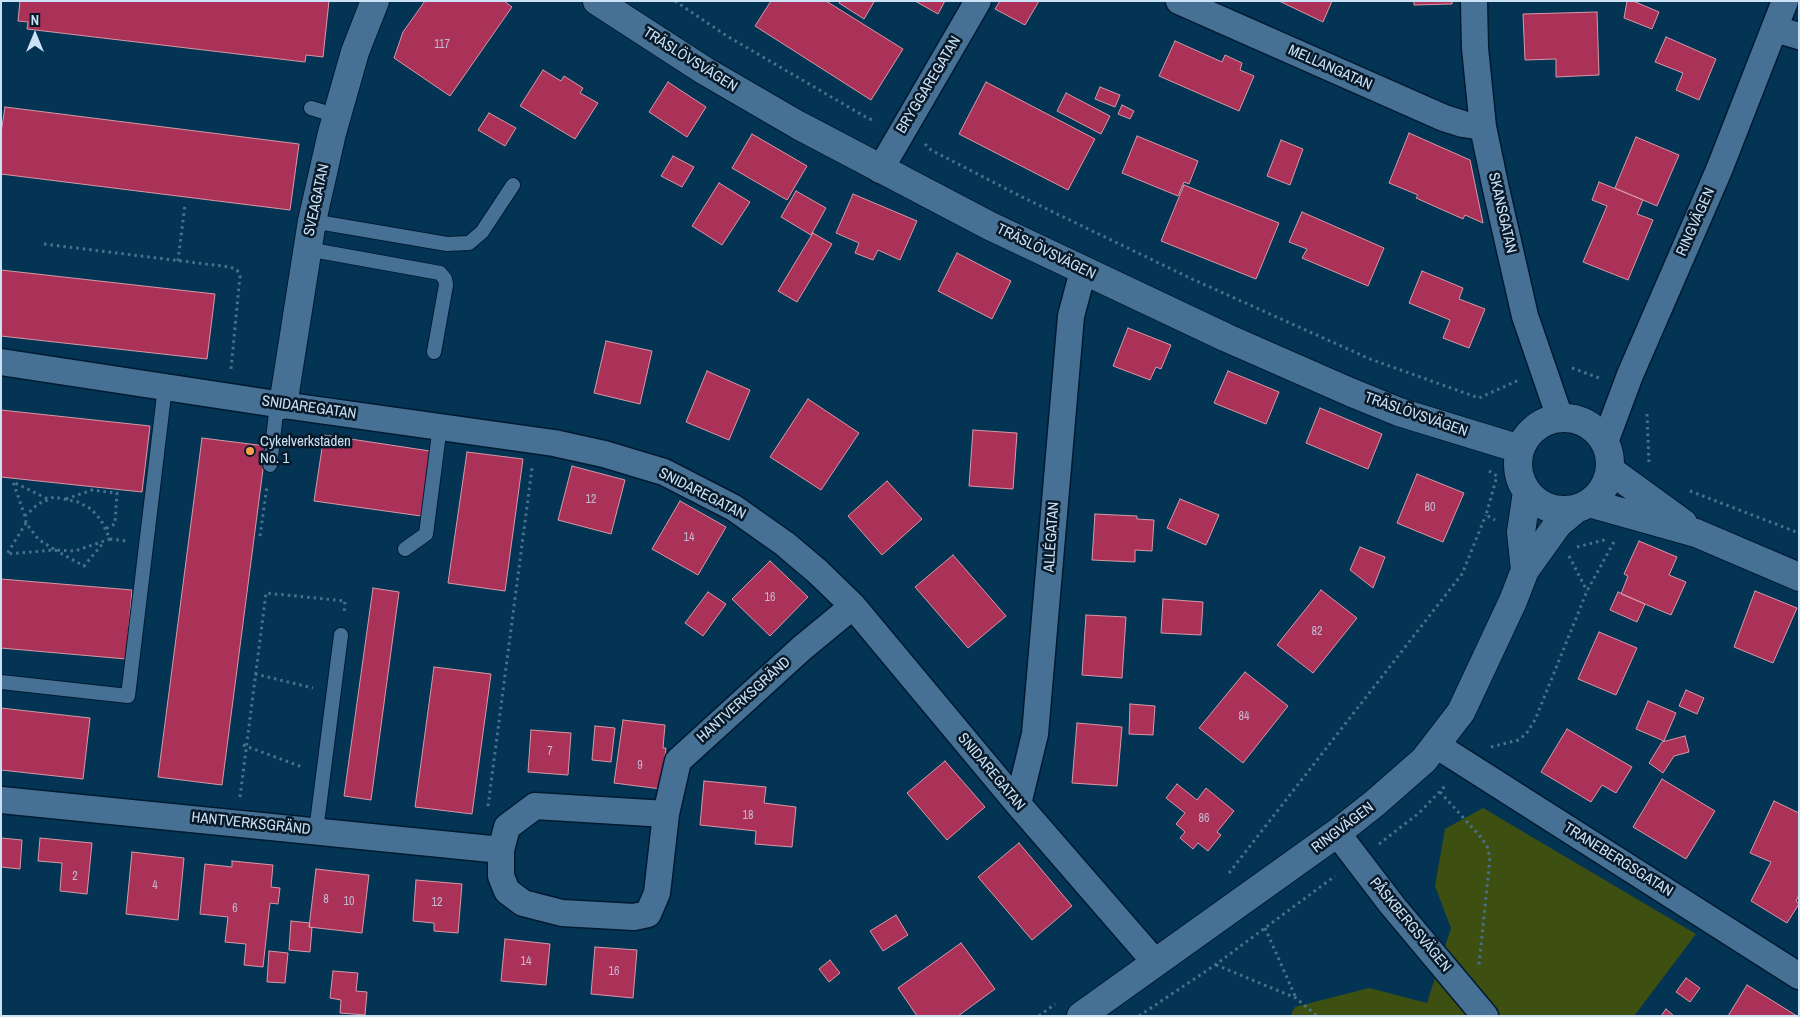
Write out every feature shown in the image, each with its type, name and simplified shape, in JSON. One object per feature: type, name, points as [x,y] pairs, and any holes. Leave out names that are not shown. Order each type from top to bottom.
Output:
[{"type":"street","name":"SVEAGATAN","points":[[280,405],[312,221],[337,116],[355,52],[375,1]]},
{"type":"street","name":"TRÄSLÖVSVÄGEN","points":[[597,1],[705,70],[880,170],[1084,271],[1350,392],[1399,412],[1520,449]]},
{"type":"street","name":"BRYGGAREGATAN","points":[[880,170],[978,1]]},
{"type":"street","name":"MELLANGATAN","points":[[1179,1],[1444,118],[1463,124],[1483,126]]},
{"type":"street","name":"SKANSGATAN","points":[[1474,1],[1475,48],[1483,126],[1525,316],[1560,418]]},
{"type":"street","name":"RINGVÄGEN","points":[[1605,442],[1624,390],[1719,170],[1787,32],[1785,1]]},
{"type":"street","name":"ALLÉGATAN","points":[[1018,804],[1035,734],[1071,316],[1084,271]]},
{"type":"street","name":"SNIDAREGATAN","points":[[1,362],[280,405],[536,440],[604,454],[664,472],[734,508],[798,555],[853,606],[1018,804],[1155,962]]},
{"type":"street","points":[[1583,506],[1603,489],[1610,470],[1605,442],[1590,426],[1576,420],[1560,418],[1535,428],[1526,437],[1520,449],[1518,458],[1519,476],[1527,492],[1543,505],[1554,509],[1583,506],[1696,533],[1799,577]]},
{"type":"street","points":[[1610,470],[1696,533]]},
{"type":"street","name":"RINGVÄGEN","points":[[1524,570],[1521,532],[1527,492]]},
{"type":"street","name":"RINGVÄGEN","points":[[1081,1016],[1337,833],[1424,760],[1461,712],[1476,684],[1513,601],[1524,570],[1558,524],[1583,506]]},
{"type":"street","name":"HANTVERKSGRÄND","points":[[492,849],[507,890],[523,903],[562,913],[634,917],[648,914],[657,893],[666,814],[678,761],[802,648],[853,606]]},
{"type":"street","name":"TRANEBERGSGATAN","points":[[1436,745],[1798,973]]},
{"type":"street","name":"HANTVERKSGRÄND","points":[[1,800],[237,822],[492,849]]},
{"type":"street","name":"HANTVERKSGRÄND","points":[[492,849],[507,827],[535,806],[666,814]]},
{"type":"street","name":"PÅSKBERGSVÄGEN","points":[[1337,833],[1392,905],[1481,1011]]},
{"type":"lane","points":[[311,108],[337,116]]},
{"type":"lane","points":[[312,221],[448,244],[469,243],[482,232],[513,184]]},
{"type":"lane","points":[[308,249],[440,273],[445,279],[446,285],[434,352]]},
{"type":"lane","points":[[1,682],[128,696],[165,387]]},
{"type":"lane","points":[[270,465],[280,405]]},
{"type":"lane","points":[[405,549],[426,534],[440,426]]},
{"type":"lane","points":[[316,831],[341,636]]},
{"type":"path","points":[[675,1],[727,36],[869,119],[888,121],[904,127],[918,136],[931,150],[1024,198],[1192,279],[1370,359],[1479,398],[1545,371],[1568,366],[1624,390],[1644,402],[1649,463],[1653,469]]},
{"type":"path","points":[[178,261],[185,204]]},
{"type":"path","points":[[44,244],[230,267],[237,270],[240,276],[229,397]]},
{"type":"path","points":[[492,849],[536,440]]},
{"type":"path","points":[[260,536],[270,465]]},
{"type":"path","points":[[48,500],[13,482],[26,523],[38,539],[55,550],[84,566],[105,540]]},
{"type":"path","points":[[1685,489],[1799,533]]},
{"type":"path","points":[[66,499],[92,490],[117,494],[115,524],[105,529]]},
{"type":"path","points":[[25,516],[54,497],[78,502],[91,509],[101,520],[110,539]]},
{"type":"path","points":[[1226,878],[1462,574],[1486,516]]},
{"type":"path","points":[[26,523],[7,554],[55,550],[75,551],[110,539],[146,543]]},
{"type":"path","points":[[1565,550],[1587,591]]},
{"type":"path","points":[[237,822],[266,593],[345,601],[341,636]]},
{"type":"path","points":[[255,674],[334,693]]},
{"type":"path","points":[[243,745],[324,775]]},
{"type":"path","points":[[1440,792],[1479,835],[1487,846],[1490,858],[1480,943],[1481,1011]]},
{"type":"path","points":[[1265,928],[1296,998]]},
{"type":"path","points":[[1215,965],[1296,998],[1318,1016]]},
{"type":"path","points":[[1127,983],[1147,1010]]},
{"type":"green space","points":[[1483,808],[1696,934],[1634,1016],[1290,1016],[1295,1007],[1369,988],[1427,1003],[1451,928],[1435,886],[1445,829]]},
{"type":"building","points":[[20,1],[329,1],[323,57],[306,55],[305,62],[27,29],[28,22],[18,21]]},
{"type":"building","points":[[425,1],[504,1],[512,7],[450,96],[394,58],[403,32]]},
{"type":"building","points":[[771,1],[826,1],[903,49],[871,100],[755,26]]},
{"type":"building","points":[[840,1],[874,2],[864,19],[839,3]]},
{"type":"building","points":[[915,1],[945,1],[938,14]]},
{"type":"building","points":[[1000,1],[1039,1],[1025,25],[995,9]]},
{"type":"building","points":[[1279,1],[1332,1],[1323,22]]},
{"type":"building","points":[[1414,1],[1452,1],[1452,4],[1414,5]]},
{"type":"building","points":[[1627,1],[1633,1],[1659,12],[1652,29],[1624,18]]},
{"type":"building","points":[[1597,12],[1599,75],[1556,77],[1556,59],[1525,60],[1523,14]]},
{"type":"building","points":[[1666,37],[1716,59],[1699,100],[1676,90],[1683,73],[1655,62]]},
{"type":"building","points":[[1175,41],[1222,62],[1225,55],[1242,63],[1240,70],[1254,76],[1239,111],[1159,76]]},
{"type":"building","points":[[543,70],[561,81],[564,76],[583,88],[580,93],[598,103],[575,139],[520,106]]},
{"type":"building","points":[[668,82],[706,107],[687,137],[649,112]]},
{"type":"building","points":[[986,82],[1095,139],[1068,190],[959,134]]},
{"type":"building","points":[[1100,87],[1120,95],[1115,107],[1095,99]]},
{"type":"building","points":[[1066,93],[1110,116],[1101,134],[1057,111]]},
{"type":"building","points":[[1122,105],[1134,111],[1130,119],[1118,114]]},
{"type":"building","points":[[5,107],[299,144],[290,210],[1,174],[1,133]]},
{"type":"building","points":[[489,113],[516,128],[505,146],[478,130]]},
{"type":"building","points":[[1409,133],[1470,160],[1483,223],[1465,215],[1463,219],[1416,198],[1418,195],[1389,183]]},
{"type":"building","points":[[752,134],[807,166],[787,200],[732,168]]},
{"type":"building","points":[[1137,136],[1198,161],[1189,184],[1184,182],[1178,196],[1122,173]]},
{"type":"building","points":[[1636,137],[1679,155],[1657,206],[1615,188]]},
{"type":"building","points":[[1281,140],[1303,149],[1290,185],[1267,176]]},
{"type":"building","points":[[673,156],[694,167],[682,187],[661,176]]},
{"type":"building","points":[[1599,182],[1643,200],[1637,214],[1653,220],[1628,280],[1583,262],[1607,206],[1592,200]]},
{"type":"building","points":[[719,183],[750,202],[722,245],[692,226]]},
{"type":"building","points":[[1184,185],[1279,223],[1256,279],[1161,241]]},
{"type":"building","points":[[796,191],[826,208],[811,235],[781,217]]},
{"type":"building","points":[[853,194],[917,221],[900,260],[878,250],[873,260],[855,253],[859,243],[836,233]]},
{"type":"building","points":[[1302,212],[1384,248],[1368,286],[1302,258],[1307,249],[1289,242]]},
{"type":"building","points":[[813,233],[832,244],[797,302],[778,291]]},
{"type":"building","points":[[957,253],[1011,281],[992,319],[938,291]]},
{"type":"building","points":[[1,270],[215,294],[207,359],[1,336]]},
{"type":"building","points":[[1422,271],[1463,288],[1459,299],[1485,309],[1469,348],[1443,338],[1450,320],[1409,303]]},
{"type":"building","points":[[1128,328],[1171,345],[1161,369],[1156,367],[1150,380],[1113,366]]},
{"type":"building","points":[[606,341],[652,351],[640,404],[594,393]]},
{"type":"building","points":[[707,371],[750,390],[729,440],[686,422]]},
{"type":"building","points":[[1228,371],[1279,392],[1266,424],[1214,403]]},
{"type":"building","points":[[808,399],[859,433],[821,490],[770,457]]},
{"type":"building","points":[[1320,408],[1382,434],[1368,469],[1306,443]]},
{"type":"building","points":[[1,410],[150,426],[142,492],[1,477]]},
{"type":"building","points":[[973,430],[1017,433],[1013,489],[969,486]]},
{"type":"building","points":[[324,435],[430,451],[421,516],[314,501]]},
{"type":"building","points":[[202,438],[266,446],[222,785],[158,777]]},
{"type":"building","points":[[467,452],[523,459],[505,591],[448,583]]},
{"type":"building","points":[[572,466],[625,480],[611,534],[558,520]]},
{"type":"building","points":[[1417,474],[1464,493],[1443,542],[1397,523]]},
{"type":"building","points":[[887,481],[922,519],[882,555],[848,516]]},
{"type":"building","points":[[1180,499],[1219,515],[1206,545],[1167,528]]},
{"type":"building","points":[[680,501],[726,527],[698,575],[652,549]]},
{"type":"building","points":[[1095,514],[1137,516],[1137,519],[1154,520],[1152,551],[1135,550],[1135,562],[1092,560]]},
{"type":"building","points":[[1639,541],[1677,557],[1669,575],[1686,582],[1671,615],[1621,594],[1628,576],[1624,574]]},
{"type":"building","points":[[1360,547],[1385,557],[1373,588],[1350,570]]},
{"type":"building","points":[[953,555],[1006,616],[968,648],[915,587]]},
{"type":"building","points":[[770,561],[808,597],[770,636],[732,599]]},
{"type":"building","points":[[1,579],[132,590],[126,659],[1,648]]},
{"type":"building","points":[[373,588],[399,592],[371,800],[344,796]]},
{"type":"building","points":[[1321,590],[1357,618],[1313,673],[1277,645]]},
{"type":"building","points":[[1755,591],[1797,608],[1773,663],[1734,647]]},
{"type":"building","points":[[708,592],[726,604],[703,636],[685,623]]},
{"type":"building","points":[[1618,592],[1645,604],[1637,622],[1610,610]]},
{"type":"building","points":[[1163,599],[1203,602],[1201,635],[1161,633]]},
{"type":"building","points":[[1086,615],[1126,617],[1122,678],[1082,675]]},
{"type":"building","points":[[1599,632],[1637,648],[1616,695],[1578,679]]},
{"type":"building","points":[[434,667],[491,674],[472,814],[415,807]]},
{"type":"building","points":[[1245,672],[1288,706],[1243,763],[1199,728]]},
{"type":"building","points":[[1686,690],[1704,698],[1697,714],[1679,706]]},
{"type":"building","points":[[1648,701],[1676,713],[1664,741],[1636,729]]},
{"type":"building","points":[[1130,704],[1155,706],[1153,735],[1129,734]]},
{"type":"building","points":[[1,708],[90,718],[83,779],[1,770]]},
{"type":"building","points":[[623,720],[665,725],[663,748],[666,748],[661,789],[614,783]]},
{"type":"building","points":[[1077,723],[1122,727],[1117,786],[1072,783]]},
{"type":"building","points":[[595,726],[615,728],[611,762],[592,760]]},
{"type":"building","points":[[1567,729],[1632,767],[1616,793],[1602,785],[1591,802],[1541,772]]},
{"type":"building","points":[[531,730],[571,733],[568,775],[528,772]]},
{"type":"building","points":[[1685,736],[1689,752],[1674,756],[1663,773],[1649,763],[1662,742]]},
{"type":"building","points":[[945,761],[985,807],[947,840],[907,793]]},
{"type":"building","points":[[1662,779],[1715,811],[1686,859],[1633,827]]},
{"type":"building","points":[[704,781],[766,787],[764,803],[796,807],[792,847],[755,844],[756,831],[700,825]]},
{"type":"building","points":[[1177,784],[1197,800],[1206,788],[1234,811],[1217,832],[1221,835],[1208,851],[1198,843],[1193,849],[1180,838],[1185,832],[1176,824],[1185,813],[1166,798]]},
{"type":"building","points":[[1774,801],[1799,813],[1799,895],[1796,901],[1799,904],[1787,923],[1751,901],[1771,862],[1750,853]]},
{"type":"building","points":[[1,838],[22,840],[20,869],[1,867]]},
{"type":"building","points":[[40,838],[92,843],[87,894],[60,891],[62,863],[38,861]]},
{"type":"building","points":[[1019,843],[1072,906],[1032,940],[978,877]]},
{"type":"building","points":[[132,852],[184,858],[178,920],[126,914]]},
{"type":"building","points":[[232,861],[273,865],[271,887],[280,888],[278,904],[270,903],[263,967],[244,965],[246,944],[225,942],[228,917],[200,914],[205,864],[232,867]]},
{"type":"building","points":[[316,869],[369,875],[362,933],[309,927]]},
{"type":"building","points":[[416,880],[462,884],[458,933],[434,931],[434,923],[413,921]]},
{"type":"building","points":[[896,915],[908,935],[883,951],[870,931]]},
{"type":"building","points":[[291,921],[310,923],[309,927],[312,928],[310,952],[289,950]]},
{"type":"building","points":[[505,939],[550,944],[546,985],[501,981]]},
{"type":"building","points":[[961,943],[995,989],[958,1016],[917,1016],[898,988]]},
{"type":"building","points":[[595,947],[637,950],[633,998],[591,994]]},
{"type":"building","points":[[269,951],[288,953],[285,983],[267,982]]},
{"type":"building","points":[[830,960],[840,973],[829,982],[819,969]]},
{"type":"building","points":[[333,971],[358,973],[356,991],[367,992],[365,1015],[340,1013],[341,1000],[330,998]]},
{"type":"building","points":[[1686,978],[1700,988],[1690,1002],[1676,992]]},
{"type":"building","points":[[1747,985],[1797,1016],[1728,1016]]},
{"type":"building","points":[[1666,1009],[1674,1016],[1661,1016]]},
{"type":"place","name":"Cykelverkstaden No. 1","points":[[250,451]]}]
